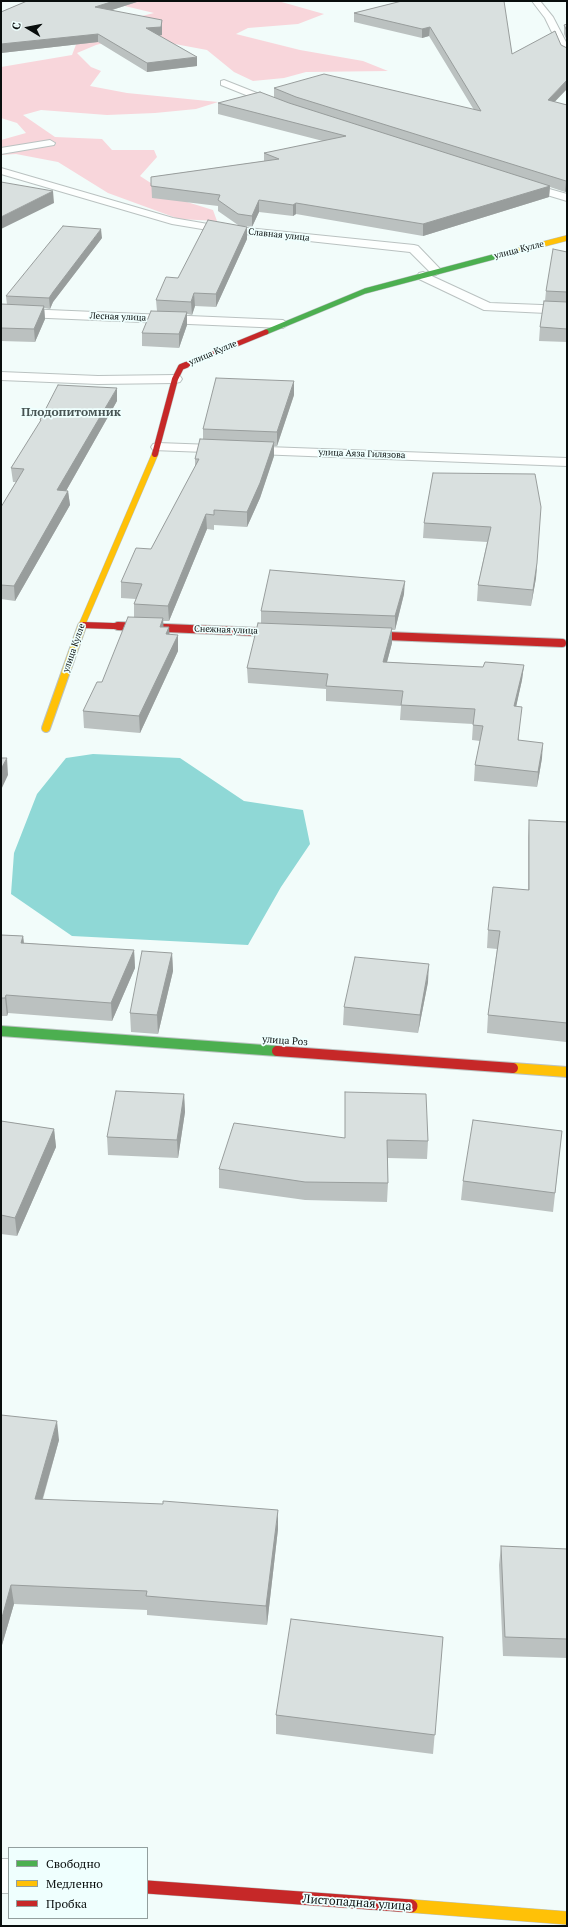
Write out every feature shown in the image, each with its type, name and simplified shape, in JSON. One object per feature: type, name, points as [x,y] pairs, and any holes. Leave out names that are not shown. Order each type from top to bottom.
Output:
[{"type":"street","points":[[536,1],[549,17],[567,53]]},
{"type":"street","points":[[549,17],[561,18]]},
{"type":"street","points":[[224,83],[292,110]]},
{"type":"street","points":[[1,151],[50,143]]},
{"type":"street","name":"Славная улица","points":[[1,171],[172,221],[208,227],[414,249],[436,271]]},
{"type":"street","points":[[508,179],[567,198]]},
{"type":"street","name":"улица Кулле","points":[[46,728],[82,625],[158,447],[175,379],[181,367],[365,291],[423,276],[436,271],[567,238]]},
{"type":"street","points":[[423,276],[488,307],[567,310]]},
{"type":"street","name":"Лесная улица","points":[[1,312],[283,324]]},
{"type":"street","points":[[1,376],[98,380],[175,379]]},
{"type":"street","name":"улица Аяза Гилязова","points":[[158,447],[567,462]]},
{"type":"street","name":"Снежная улица","points":[[82,625],[294,633]]},
{"type":"street","points":[[350,635],[562,643]]},
{"type":"street","name":"улица Роз","points":[[1,1031],[567,1072]]},
{"type":"street","name":"Листопадная улица","points":[[148,1887],[567,1918]]},
{"type":"shaded area","points":[[104,1],[278,1],[324,14],[298,24],[248,28],[236,34],[300,50],[363,61],[388,71],[306,72],[284,78],[253,81],[234,72],[207,50],[148,39],[118,39],[96,45],[77,53],[91,67],[101,71],[90,86],[127,93],[218,102],[196,109],[155,113],[107,115],[41,110],[23,115],[55,137],[102,139],[112,150],[154,150],[157,157],[140,176],[174,198],[213,210],[217,221],[179,219],[108,193],[58,162],[16,154],[1,155],[1,140],[26,133],[17,123],[1,118],[1,67],[72,55],[77,42],[70,34],[154,13]]},
{"type":"water","points":[[93,754],[180,758],[244,801],[303,810],[310,844],[281,887],[248,945],[72,936],[11,894],[14,853],[37,794],[66,758]]},
{"type":"building","points":[[27,1],[114,1],[95,7],[162,20],[161,27],[146,28],[197,57],[147,63],[98,34],[1,44],[1,12]]},
{"type":"building","points":[[402,1],[504,1],[512,54],[555,31],[561,45],[567,48],[567,80],[548,100],[567,105],[567,181],[296,97],[274,88],[324,74],[481,111],[430,27],[422,29],[354,13]]},
{"type":"building","points":[[567,24],[567,31],[564,25]]},
{"type":"building","points":[[260,92],[289,103],[550,186],[423,224],[296,203],[293,205],[259,200],[252,216],[238,214],[218,200],[220,195],[151,186],[151,177],[279,159],[264,153],[346,136],[218,103]]},
{"type":"building","points":[[1,182],[53,191],[1,217]]},
{"type":"building","points":[[208,220],[247,227],[216,294],[194,293],[191,302],[156,300],[166,277],[178,278]]},
{"type":"building","points":[[63,226],[101,229],[49,298],[6,296]]},
{"type":"building","points":[[553,249],[567,252],[567,292],[546,291]]},
{"type":"building","points":[[544,301],[567,302],[567,329],[540,327]]},
{"type":"building","points":[[1,304],[44,306],[34,329],[1,328]]},
{"type":"building","points":[[151,311],[187,312],[179,334],[142,333]]},
{"type":"building","points":[[216,378],[294,381],[277,432],[203,429]]},
{"type":"building","points":[[58,385],[117,388],[57,490],[68,491],[14,586],[1,585],[1,507],[24,469],[11,468],[41,420]]},
{"type":"building","points":[[200,439],[274,442],[260,483],[247,512],[214,510],[214,515],[206,514],[168,606],[134,604],[142,584],[121,582],[136,548],[151,549],[199,459],[195,459]]},
{"type":"building","points":[[433,473],[535,474],[541,507],[537,563],[533,590],[478,585],[491,527],[424,523]]},
{"type":"building","points":[[270,570],[405,581],[395,616],[261,611]]},
{"type":"building","points":[[128,617],[163,618],[160,627],[169,627],[166,634],[178,635],[139,716],[83,711],[97,682],[102,682]]},
{"type":"building","points":[[258,623],[392,628],[383,662],[483,667],[485,662],[524,665],[514,706],[522,707],[518,740],[543,743],[538,772],[475,765],[483,726],[473,725],[475,709],[401,705],[403,691],[326,686],[328,674],[247,668]]},
{"type":"building","points":[[1,758],[7,758],[1,769]]},
{"type":"building","points":[[529,820],[567,822],[567,1023],[488,1015],[500,931],[488,930],[493,887],[529,890]]},
{"type":"building","points":[[1,935],[23,936],[21,943],[134,950],[111,1003],[6,995],[5,998],[1,998]]},
{"type":"building","points":[[142,951],[172,953],[157,1015],[130,1013]]},
{"type":"building","points":[[355,957],[429,964],[420,1015],[344,1007]]},
{"type":"building","points":[[116,1091],[184,1094],[177,1140],[107,1137]]},
{"type":"building","points":[[345,1092],[426,1094],[428,1141],[387,1140],[388,1183],[305,1182],[219,1169],[234,1123],[345,1138]]},
{"type":"building","points":[[473,1120],[562,1131],[555,1193],[463,1181]]},
{"type":"building","points":[[1,1121],[54,1129],[15,1218],[1,1215]]},
{"type":"building","points":[[1,1415],[57,1421],[35,1499],[163,1504],[163,1501],[278,1510],[266,1606],[146,1596],[147,1591],[11,1585],[1,1621]]},
{"type":"building","points":[[501,1546],[567,1549],[567,1639],[505,1637]]},
{"type":"building","points":[[291,1619],[443,1637],[435,1735],[276,1715]]},
{"type":"traffic: fast","points":[[266,332],[365,291],[497,256]]},
{"type":"traffic: fast","points":[[1,1031],[277,1051]]},
{"type":"traffic: slow","points":[[497,256],[567,238]]},
{"type":"traffic: slow","points":[[46,728],[82,625],[155,454]]},
{"type":"traffic: slow","points":[[513,1068],[567,1072]]},
{"type":"traffic: slow","points":[[411,1906],[567,1918]]},
{"type":"traffic: jam","points":[[155,454],[175,379],[181,367],[266,332]]},
{"type":"traffic: jam","points":[[82,625],[285,633]]},
{"type":"traffic: jam","points":[[362,635],[562,643]]},
{"type":"traffic: jam","points":[[277,1051],[513,1068]]},
{"type":"traffic: jam","points":[[148,1887],[411,1906]]},
{"type":"district","name":"Плодопитомник","points":[[71,413]]}]
